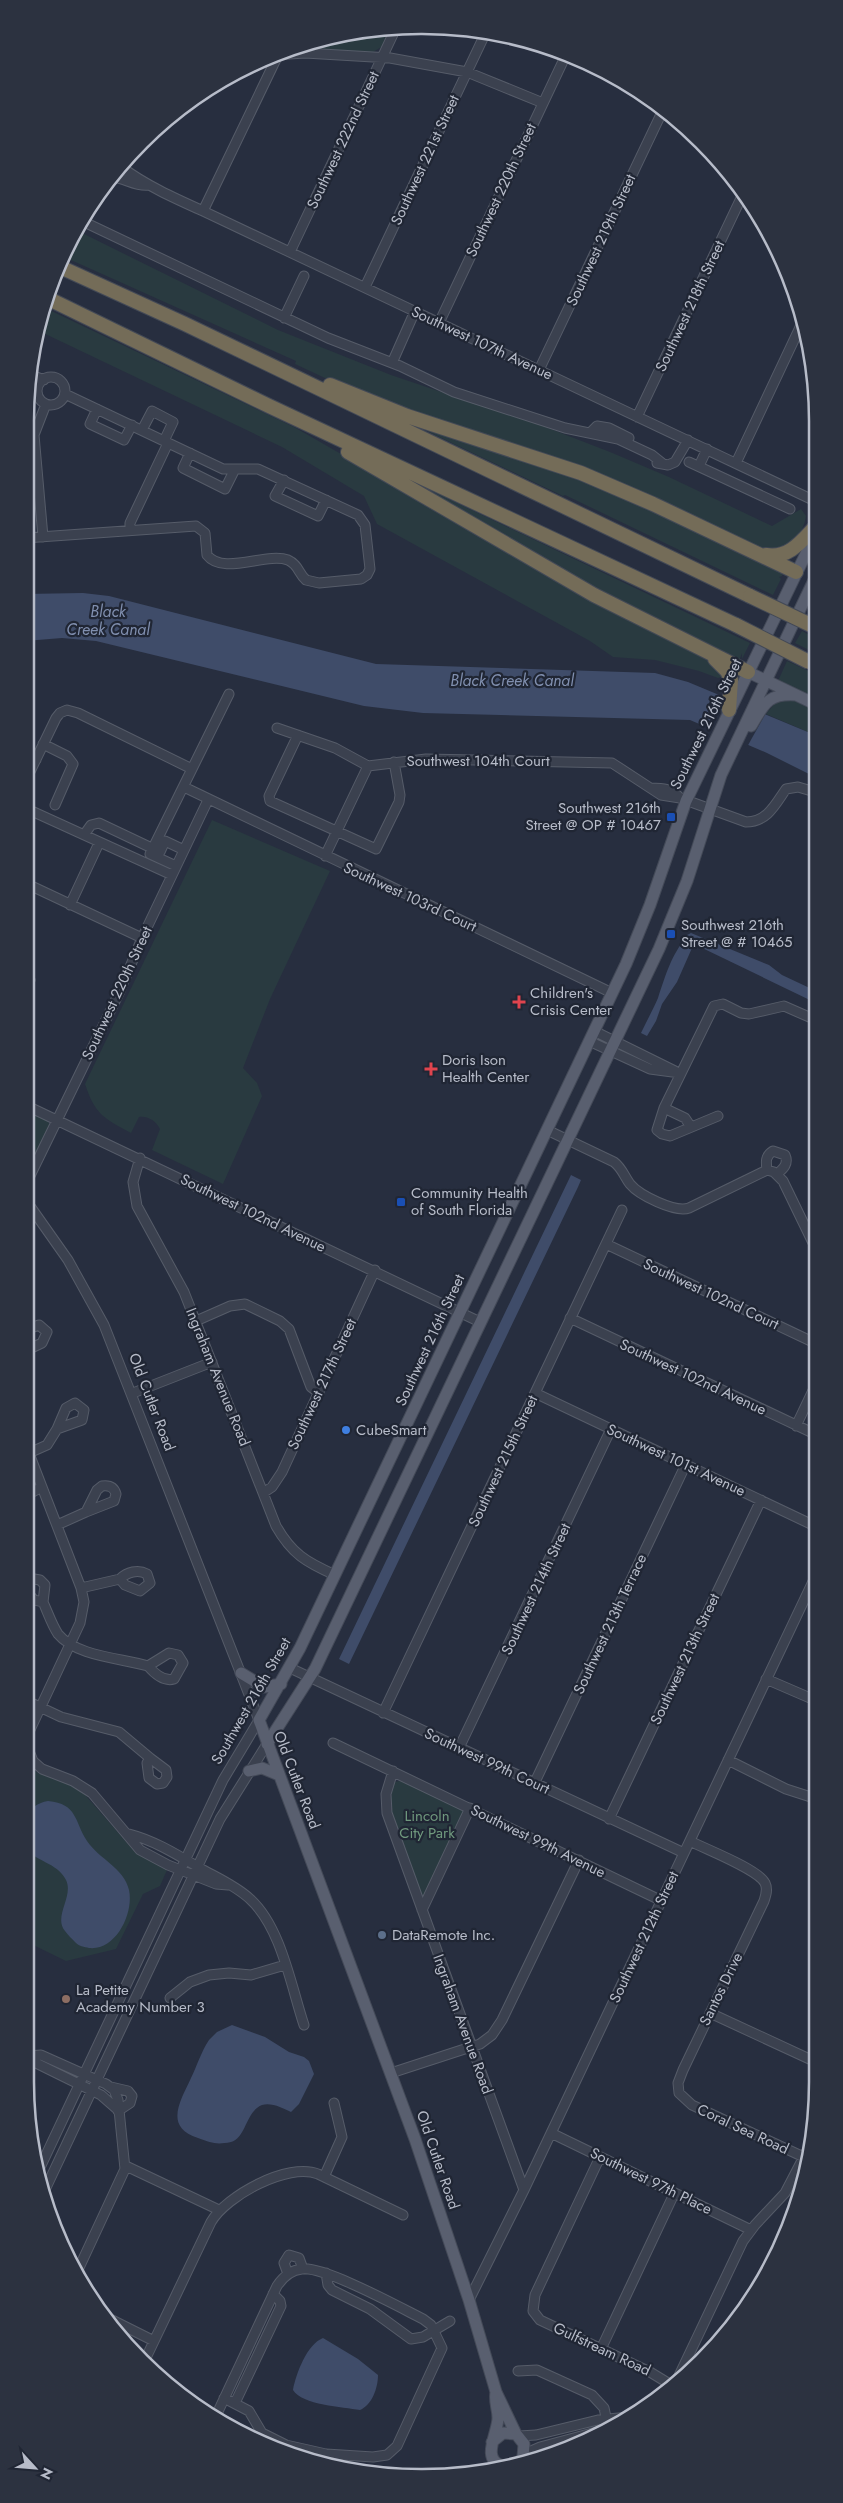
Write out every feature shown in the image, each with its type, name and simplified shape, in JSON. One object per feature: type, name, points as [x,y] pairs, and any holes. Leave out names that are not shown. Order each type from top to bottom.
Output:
[{"type":"highway","points":[[65,269],[184,324],[809,624]]},
{"type":"highway","points":[[53,301],[809,662]]},
{"type":"highway","points":[[184,324],[375,404],[581,473],[796,572]]},
{"type":"highway","points":[[322,430],[332,442],[586,590],[711,655],[748,672]]},
{"type":"highway","points":[[760,554],[774,556],[786,554],[809,533]]},
{"type":"highway","points":[[711,655],[729,674],[734,694],[729,710]]},
{"type":"main road","name":"Southwest 216th Street","points":[[734,694],[748,672],[809,547]]},
{"type":"main road","points":[[796,572],[809,577]]},
{"type":"main road","points":[[267,1744],[311,1678],[612,1046],[676,908],[708,809],[734,747],[758,705],[766,680],[809,592]]},
{"type":"main road","points":[[748,672],[809,701]]},
{"type":"main road","points":[[758,705],[775,696],[796,695]]},
{"type":"main road","name":"Southwest 216th Street","points":[[259,1720],[290,1668],[335,1576],[592,1036],[642,927],[683,800],[729,710]]},
{"type":"main road","points":[[241,1673],[264,1687],[281,1684]]},
{"type":"main road","name":"Old Cutler Road","points":[[259,1720],[433,2188],[470,2300],[496,2392],[518,2435]]},
{"type":"main road","points":[[249,1771],[262,1768],[279,1775]]},
{"type":"main road","name":"Old Cutler Road","points":[[492,2442],[498,2420],[494,2402],[496,2392]]},
{"type":"main road","points":[[497,2462],[491,2455],[492,2442],[502,2433],[518,2435],[524,2444],[524,2455]]},
{"type":"street","name":"Southwest 222nd Street","points":[[290,252],[392,35]]},
{"type":"street","name":"Southwest 221st Street","points":[[365,287],[483,39]]},
{"type":"street","points":[[297,54],[382,57],[467,72],[542,103]]},
{"type":"street","name":"Southwest 220th Street","points":[[439,323],[563,60]]},
{"type":"street","points":[[203,211],[273,63]]},
{"type":"street","name":"Southwest 219th Street","points":[[539,370],[660,116]]},
{"type":"street","points":[[127,170],[142,178],[149,185]]},
{"type":"street","points":[[120,178],[138,186],[149,185]]},
{"type":"street","name":"Southwest 107th Avenue","points":[[149,185],[809,498]]},
{"type":"street","name":"Southwest 218th Street","points":[[637,417],[740,200]]},
{"type":"street","points":[[88,224],[336,342],[392,363],[468,397],[565,428],[618,439],[668,465],[675,462],[688,440]]},
{"type":"street","points":[[284,318],[304,276]]},
{"type":"street","points":[[392,363],[416,312]]},
{"type":"street","points":[[736,463],[798,331]]},
{"type":"street","points":[[35,391],[39,398],[46,404],[58,404],[65,394],[64,385],[57,378],[44,380],[37,377]]},
{"type":"street","points":[[36,387],[44,380]]},
{"type":"street","points":[[34,538],[130,529],[196,526],[205,533],[207,555],[218,563],[282,559],[295,564],[303,577],[309,582],[351,581],[364,577],[368,572],[370,563],[363,521],[358,515],[258,469],[223,468],[65,394]]},
{"type":"street","points":[[34,425],[46,404]]},
{"type":"street","points":[[97,409],[90,424],[124,440],[132,425]]},
{"type":"street","points":[[130,529],[130,522],[173,422],[152,411],[142,430]]},
{"type":"street","points":[[590,433],[597,426],[609,428],[654,450],[658,460]]},
{"type":"street","points":[[699,466],[707,449]]},
{"type":"street","points":[[190,453],[183,468],[225,488],[235,469]]},
{"type":"street","points":[[34,462],[44,537]]},
{"type":"street","points":[[689,462],[790,509]]},
{"type":"street","points":[[284,480],[276,496],[318,516],[326,500]]},
{"type":"street","points":[[770,499],[778,483]]},
{"type":"street","points":[[154,851],[229,694]]},
{"type":"street","points":[[34,764],[60,713],[67,710],[78,713],[192,769]]},
{"type":"street","points":[[277,728],[335,748],[368,766],[325,856]]},
{"type":"street","points":[[298,735],[269,796],[270,801],[376,849],[379,847],[400,795],[394,762]]},
{"type":"street","points":[[43,744],[67,756],[73,764],[55,805]]},
{"type":"street","name":"Southwest 104th Court","points":[[368,766],[426,759],[612,763],[662,795],[708,809]]},
{"type":"street","points":[[708,809],[746,822],[757,822],[766,816],[786,789],[798,787],[809,790]]},
{"type":"street","name":"Southwest 103rd Court","points":[[182,789],[612,993]]},
{"type":"street","name":"Southwest 220th Street","points":[[34,1168],[120,991],[142,938],[207,802]]},
{"type":"street","points":[[34,812],[172,876]]},
{"type":"street","points":[[86,832],[91,825],[99,823],[177,864]]},
{"type":"street","points":[[154,851],[165,841],[184,850]]},
{"type":"street","points":[[70,905],[99,843]]},
{"type":"street","points":[[34,887],[142,938]]},
{"type":"street","points":[[718,1116],[670,1136],[659,1132],[657,1125],[680,1073],[714,1006],[723,1004],[749,1014],[784,1006],[809,1017]]},
{"type":"street","points":[[592,1036],[645,1067],[680,1073]]},
{"type":"street","points":[[612,1046],[650,1058],[680,1073]]},
{"type":"street","points":[[645,1067],[650,1058]]},
{"type":"street","name":"Southwest 102nd Avenue","points":[[34,1108],[480,1322]]},
{"type":"street","points":[[664,1108],[685,1118],[691,1127]]},
{"type":"street","points":[[547,1130],[616,1164],[634,1188],[677,1210],[689,1208],[766,1170],[777,1174],[809,1236]]},
{"type":"street","points":[[766,1170],[768,1154],[773,1151],[779,1152],[785,1155],[787,1161],[777,1174]]},
{"type":"street","name":"Ingraham Avenue Road","points":[[140,1158],[133,1182],[136,1206],[180,1285],[196,1321],[276,1526],[291,1548],[307,1563],[335,1576]]},
{"type":"street","name":"Southwest 215th Street","points":[[383,1713],[622,1210]]},
{"type":"street","name":"Old Cutler Road","points":[[34,1212],[68,1260],[90,1297],[132,1393],[259,1720]]},
{"type":"street","name":"Southwest 102nd Court","points":[[606,1244],[809,1341]]},
{"type":"street","name":"Southwest 217th Street","points":[[263,1493],[272,1488],[279,1478],[375,1270]]},
{"type":"street","points":[[196,1321],[239,1304],[254,1307],[280,1321],[289,1330],[311,1387],[319,1393]]},
{"type":"street","name":"Southwest 102nd Avenue","points":[[570,1318],[809,1432]]},
{"type":"street","points":[[34,1327],[39,1325],[47,1332],[42,1343],[34,1347]]},
{"type":"street","points":[[132,1393],[212,1362]]},
{"type":"street","name":"Southwest 101st Avenue","points":[[535,1393],[809,1523]]},
{"type":"street","points":[[796,1426],[809,1399]]},
{"type":"street","points":[[34,1451],[47,1445],[57,1429]]},
{"type":"street","name":"Southwest 214th Street","points":[[460,1748],[612,1429]]},
{"type":"street","name":"Southwest 213th Terrace","points":[[534,1784],[686,1464]]},
{"type":"street","points":[[34,1466],[81,1588],[83,1610],[70,1644],[34,1720]]},
{"type":"street","points":[[34,1491],[42,1487]]},
{"type":"street","name":"Southwest 213th Street","points":[[609,1819],[761,1500]]},
{"type":"street","points":[[57,1525],[86,1512]]},
{"type":"street","points":[[34,1579],[46,1585],[44,1602],[58,1633],[70,1644],[94,1654],[148,1666]]},
{"type":"street","points":[[81,1588],[120,1579]]},
{"type":"street","name":"Southwest 212th Street","points":[[470,2300],[809,1590]]},
{"type":"street","points":[[34,1600],[44,1602]]},
{"type":"street","name":"Southwest 99th Court","points":[[290,1668],[684,1853]]},
{"type":"street","points":[[766,1679],[809,1698]]},
{"type":"street","points":[[34,1704],[67,1719],[118,1732],[150,1758]]},
{"type":"street","name":"Southwest 216th Street","points":[[42,2163],[229,1767],[259,1720]]},
{"type":"street","name":"Southwest 99th Avenue","points":[[332,1743],[662,1901]]},
{"type":"street","points":[[48,2184],[220,1819],[267,1744]]},
{"type":"street","points":[[728,1760],[786,1789],[809,1796]]},
{"type":"street","points":[[34,1761],[42,1769],[86,1788],[129,1834],[140,1850],[180,1870],[196,1871],[228,1885],[242,1893],[260,1910],[272,1931],[304,2025]]},
{"type":"street","name":"Ingraham Avenue Road","points":[[393,1771],[386,1801],[389,1818],[524,2190]]},
{"type":"street","points":[[422,1910],[470,1808]]},
{"type":"street","points":[[129,1834],[141,1837],[186,1859],[196,1871]]},
{"type":"street","name":"Santos Drive","points":[[680,2096],[679,2079],[764,1901],[767,1891],[765,1882],[755,1873],[690,1841]]},
{"type":"street","points":[[391,2073],[472,2047],[488,2039],[499,2026],[579,1860]]},
{"type":"street","points":[[170,1998],[190,1982],[209,1975],[224,1973],[251,1975],[285,1965]]},
{"type":"street","points":[[710,2012],[809,2060]]},
{"type":"street","points":[[34,2055],[41,2055],[110,2087],[128,2091],[132,2096],[130,2103],[118,2110]]},
{"type":"street","points":[[34,2061],[92,2091],[118,2110]]},
{"type":"street","points":[[80,2265],[126,2166],[118,2100],[110,2087]]},
{"type":"street","name":"Coral Sea Road","points":[[680,2096],[692,2105],[802,2156]]},
{"type":"street","points":[[324,2177],[342,2136],[334,2103]]},
{"type":"street","name":"Southwest 97th Place","points":[[551,2133],[751,2230]]},
{"type":"street","name":"Gulfstream Road","points":[[600,2157],[535,2295],[533,2311],[540,2320],[667,2381]]},
{"type":"street","points":[[126,2166],[219,2210]]},
{"type":"street","points":[[147,2356],[207,2229],[219,2210],[240,2194],[300,2170],[324,2177],[403,2214]]},
{"type":"street","points":[[682,2369],[741,2245],[751,2230],[785,2193],[799,2170]]},
{"type":"street","points":[[601,2349],[674,2194]]},
{"type":"street","points":[[218,2411],[273,2294],[280,2282],[296,2271],[326,2273],[423,2319],[434,2330],[442,2350],[397,2446],[387,2455],[373,2457],[335,2455],[287,2445]]},
{"type":"street","points":[[326,2273],[327,2282],[332,2290],[374,2311],[408,2338],[420,2338],[450,2321]]},
{"type":"street","points":[[235,2403],[281,2306],[280,2301],[273,2294]]},
{"type":"street","points":[[118,2323],[154,2340]]},
{"type":"street","points":[[518,2371],[537,2370],[592,2394],[601,2403],[608,2421]]},
{"type":"street","points":[[224,2398],[249,2411],[262,2432],[285,2445]]},
{"type":"street","points":[[518,2435],[536,2435],[605,2423]]},
{"type":"street","points":[[531,2453],[540,2446],[577,2437]]},
{"type":"green space","points":[[389,36],[383,46],[373,52],[310,50],[346,41]]},
{"type":"green space","points":[[83,233],[278,330],[391,375],[548,428],[610,452],[669,477],[772,526],[801,509],[806,516],[804,523],[794,539],[772,553],[340,385],[295,364],[296,361],[70,259]]},
{"type":"green space","points":[[50,310],[294,427],[599,602],[714,664],[724,676],[718,678],[699,671],[655,660],[613,657],[590,641],[377,524],[364,496],[282,447],[44,333]]},
{"type":"green space","points":[[424,427],[571,472],[782,573],[782,576],[779,577],[781,579],[773,595],[435,435],[425,430]]},
{"type":"green space","points":[[430,490],[750,643],[742,659],[742,653],[739,661],[627,610],[429,494]]},
{"type":"green space","points":[[802,631],[809,635],[809,650],[795,643]]},
{"type":"green space","points":[[787,661],[809,671],[809,696],[778,681]]},
{"type":"green space","points":[[786,697],[809,706],[809,732],[766,714],[776,702]]},
{"type":"green space","points":[[212,820],[330,871],[270,999],[243,1068],[257,1083],[262,1096],[223,1184],[152,1150],[160,1129],[146,1117],[139,1117],[131,1133],[107,1119],[92,1102],[85,1084]]},
{"type":"green space","points":[[34,1114],[47,1120],[50,1125],[34,1160]]},
{"type":"green space","points":[[34,1770],[80,1789],[135,1852],[167,1870],[160,1886],[143,1894],[116,1949],[66,1961],[34,1945]]},
{"type":"green space","name":"Lincoln City Park","points":[[400,1781],[462,1808],[464,1815],[423,1901],[389,1806],[394,1782]]},
{"type":"water","name":"Black Creek Canal","points":[[83,593],[109,596],[376,664],[655,673],[688,682],[809,732],[809,774],[767,753],[690,720],[423,713],[364,706],[96,641],[62,638],[34,640],[34,594]]},
{"type":"water","points":[[691,933],[769,965],[782,975],[809,988],[809,1000],[696,945],[692,948],[677,982],[662,1004],[656,1021],[647,1036],[641,1033],[658,998],[673,958],[687,935]]},
{"type":"water","points":[[571,1175],[581,1180],[578,1187],[349,1664],[339,1659]]},
{"type":"water","points":[[48,1801],[58,1803],[70,1810],[87,1841],[117,1870],[126,1882],[130,1899],[126,1919],[115,1937],[99,1947],[89,1948],[76,1943],[62,1925],[62,1913],[68,1893],[66,1880],[57,1869],[34,1856],[34,1807]]},
{"type":"water","points":[[232,2025],[265,2037],[289,2052],[304,2057],[309,2061],[314,2074],[299,2104],[291,2112],[273,2105],[262,2105],[253,2113],[236,2140],[226,2143],[214,2143],[187,2133],[181,2127],[178,2120],[178,2112],[183,2095],[209,2040],[217,2032]]},
{"type":"water","points":[[323,2338],[358,2359],[378,2375],[374,2396],[364,2408],[360,2410],[314,2402],[298,2395],[293,2390],[307,2353],[317,2341]]},
{"type":"pier","points":[[725,694],[767,711],[747,747],[708,730]]},
{"type":"place","name":"Southwest 216th Street @ OP # 10467","points":[[671,817]]},
{"type":"place","name":"Southwest 216th Street @ # 10465","points":[[671,934]]},
{"type":"place","name":"Children's Crisis Center","points":[[519,1002]]},
{"type":"place","name":"Doris Ison Health Center","points":[[431,1069]]},
{"type":"place","name":"Community Health of South Florida","points":[[401,1202]]},
{"type":"place","name":"CubeSmart","points":[[346,1430]]},
{"type":"place","name":"DataRemote Inc.","points":[[382,1935]]},
{"type":"place","name":"La Petite Academy Number 3","points":[[66,1999]]}]
